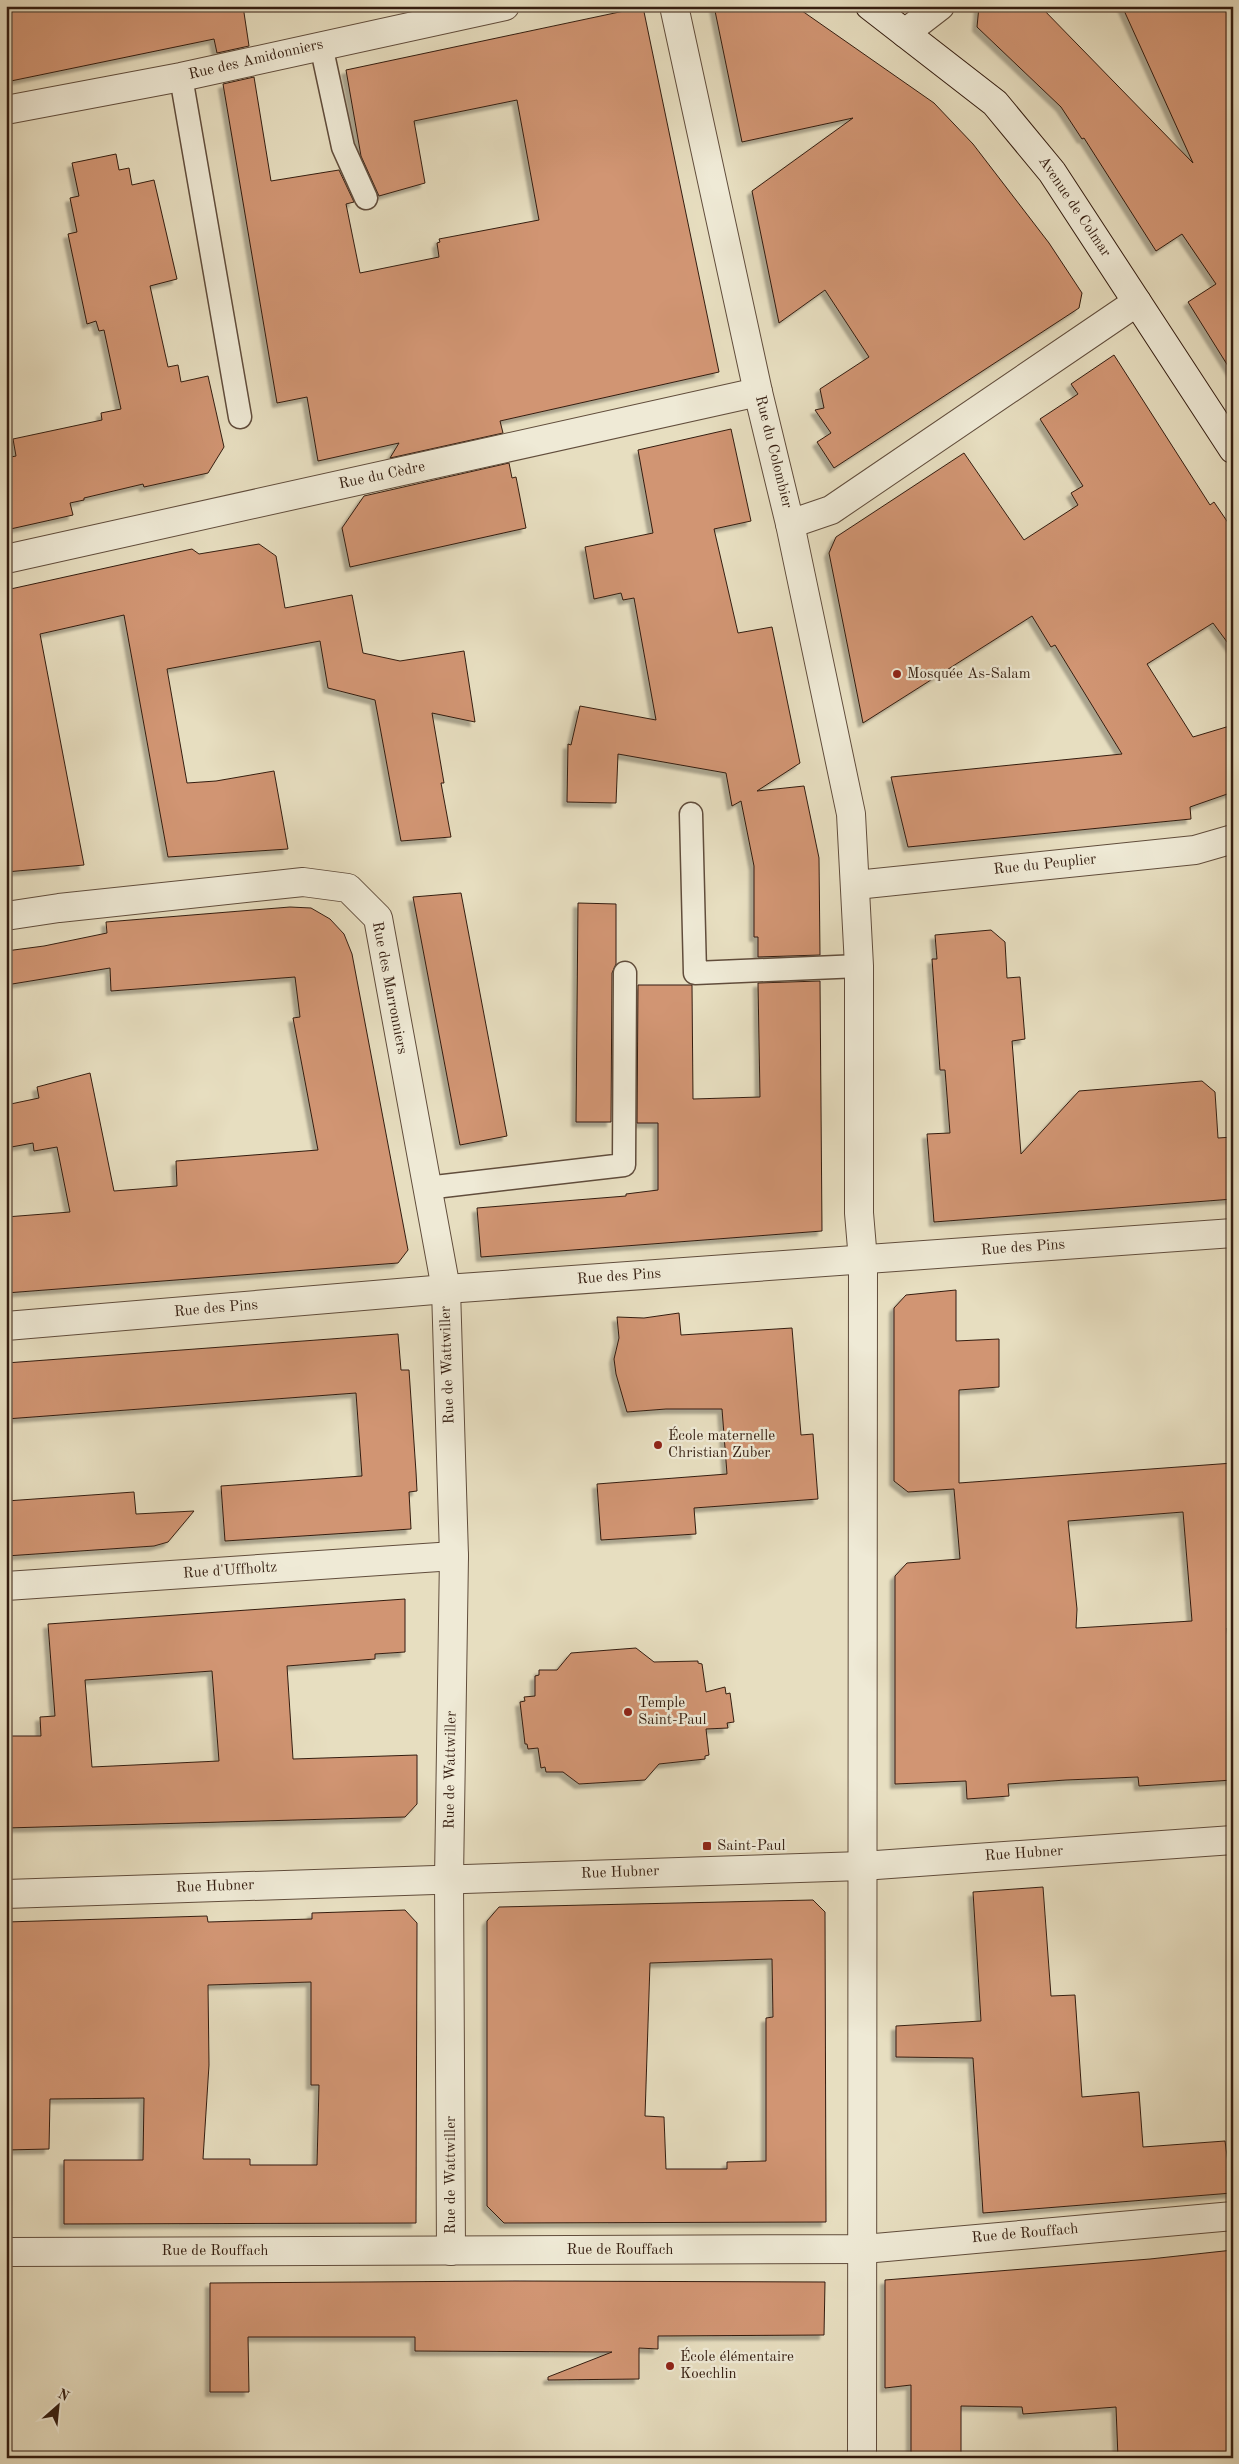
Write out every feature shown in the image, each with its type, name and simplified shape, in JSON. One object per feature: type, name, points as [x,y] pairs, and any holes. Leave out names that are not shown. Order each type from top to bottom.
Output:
[{"type":"street","name":"Rue des Amidonniers","points":[[6,110],[181,77],[505,6]]},
{"type":"street","name":"Rue du Colombier","points":[[674,6],[758,392],[790,524],[831,510],[1137,302]]},
{"type":"street","name":"Avenue de Colmar","points":[[870,6],[995,103],[1052,172],[1233,449]]},
{"type":"street","points":[[905,33],[940,6]]},
{"type":"street","name":"Rue du Cèdre","points":[[6,559],[758,392]]},
{"type":"street","points":[[790,524],[851,814],[856,885],[859,966],[859,1213],[863,1260],[862,1866],[864,2249],[862,2458]]},
{"type":"street","name":"Rue du Peuplier","points":[[856,885],[1195,850],[1233,839]]},
{"type":"street","name":"Rue des Marronniers","points":[[6,916],[59,908],[303,882],[348,888],[378,918],[446,1289]]},
{"type":"street","name":"Rue des Pins","points":[[6,1326],[446,1289],[1233,1232]]},
{"type":"street","name":"Rue de Wattwiller","points":[[446,1289],[454,1556],[449,1879],[451,2251]]},
{"type":"street","name":"Rue d'Uffholtz","points":[[6,1586],[454,1556]]},
{"type":"street","name":"Rue Hubner","points":[[6,1894],[862,1866],[1233,1840]]},
{"type":"street","name":"Rue de Rouffach","points":[[6,2252],[864,2249],[1233,2216]]},
{"type":"lane","points":[[321,45],[343,147],[366,198]]},
{"type":"lane","points":[[181,77],[240,417]]},
{"type":"lane","points":[[691,814],[695,973],[859,966]]},
{"type":"lane","points":[[426,1188],[624,1166],[625,973]]},
{"type":"building","points":[[6,6],[243,6],[249,46],[217,53],[214,39],[6,82]]},
{"type":"building","points":[[714,6],[795,6],[934,103],[973,144],[1049,243],[1082,293],[1079,308],[834,468],[817,442],[831,433],[815,410],[824,408],[820,389],[869,357],[825,290],[779,323],[752,191],[853,118],[742,142]]},
{"type":"building","points":[[979,6],[1040,6],[1193,163],[1122,6],[1233,6],[1233,374],[1188,302],[1216,284],[1182,234],[1156,251],[1084,138],[1082,139],[1061,107],[977,27]]},
{"type":"building","points":[[643,7],[719,372],[500,421],[503,433],[390,458],[399,443],[318,461],[307,397],[277,403],[223,84],[254,77],[271,181],[339,170],[354,202],[346,204],[360,273],[439,257],[437,243],[440,242],[439,239],[539,220],[517,100],[414,121],[425,183],[379,196],[361,156],[346,70]]},
{"type":"building","points":[[116,154],[119,170],[129,168],[132,185],[154,180],[177,279],[150,286],[168,367],[178,365],[181,382],[208,376],[224,447],[208,473],[144,487],[143,484],[84,498],[84,500],[70,503],[73,515],[6,530],[6,458],[16,456],[13,439],[102,420],[101,413],[121,409],[104,330],[99,331],[96,321],[87,324],[68,234],[77,232],[70,198],[79,196],[72,163]]},
{"type":"building","points":[[1114,355],[1210,505],[1214,502],[1233,530],[1233,650],[1213,623],[1147,664],[1193,737],[1233,725],[1233,792],[1190,807],[1191,819],[908,847],[891,777],[1122,754],[1055,645],[1051,647],[1032,616],[863,723],[829,553],[836,537],[964,453],[1024,540],[1078,505],[1071,493],[1083,486],[1040,419],[1078,394],[1071,384]]},
{"type":"building","points":[[731,429],[751,521],[714,529],[738,633],[772,627],[800,763],[757,791],[804,786],[819,858],[820,955],[758,957],[758,937],[754,937],[754,866],[741,801],[732,806],[726,773],[618,754],[616,803],[567,802],[568,744],[571,745],[580,706],[656,720],[634,598],[623,600],[621,593],[594,599],[585,547],[653,533],[638,450]]},
{"type":"building","points":[[509,463],[512,478],[516,477],[526,528],[350,567],[342,528],[364,496]]},
{"type":"building","points":[[259,544],[276,556],[285,608],[352,595],[363,653],[400,661],[464,651],[475,722],[432,713],[444,783],[441,783],[451,837],[401,841],[375,700],[328,688],[320,641],[167,669],[187,783],[216,781],[274,771],[288,849],[168,857],[124,615],[40,634],[84,865],[6,872],[6,590],[192,549],[199,554]]},
{"type":"building","points":[[461,893],[507,1136],[460,1145],[413,897]]},
{"type":"building","points":[[578,903],[616,904],[616,964],[612,973],[611,1122],[576,1122]]},
{"type":"building","points":[[290,907],[311,908],[330,919],[344,934],[352,954],[408,1250],[398,1263],[6,1293],[6,1217],[70,1212],[57,1147],[34,1151],[33,1143],[6,1148],[6,1105],[39,1098],[37,1087],[90,1073],[114,1191],[177,1186],[176,1161],[318,1150],[293,1018],[300,1017],[295,977],[111,991],[110,968],[6,985],[6,951],[44,946],[107,933],[106,922]]},
{"type":"building","points":[[991,930],[1005,942],[1007,978],[1020,977],[1025,1039],[1012,1041],[1021,1154],[1079,1091],[1202,1081],[1215,1092],[1218,1138],[1233,1137],[1233,1199],[934,1222],[927,1134],[950,1133],[945,1070],[940,1070],[932,959],[937,959],[935,935]]},
{"type":"building","points":[[820,981],[822,1231],[481,1257],[477,1208],[626,1196],[626,1194],[658,1190],[658,1123],[637,1123],[638,985],[692,985],[693,1099],[760,1097],[758,983]]},
{"type":"building","points":[[956,1290],[956,1341],[999,1339],[999,1387],[959,1390],[959,1483],[1233,1463],[1233,1628],[1227,1628],[1233,1712],[1233,1780],[1139,1786],[1138,1777],[1008,1784],[1009,1796],[967,1799],[966,1781],[895,1784],[895,1576],[907,1563],[960,1559],[954,1489],[908,1492],[894,1481],[894,1308],[906,1295]],"holes":[[[1183,1512],[1192,1621],[1076,1628],[1077,1609],[1068,1521]]]},
{"type":"building","points":[[679,1313],[681,1335],[792,1328],[801,1435],[813,1434],[818,1499],[694,1508],[696,1534],[601,1540],[597,1484],[727,1474],[722,1409],[666,1409],[627,1412],[616,1374],[614,1359],[619,1338],[617,1317],[644,1318]]},
{"type":"building","points":[[398,1334],[401,1370],[409,1370],[416,1472],[417,1491],[409,1492],[411,1529],[225,1541],[221,1486],[362,1476],[356,1393],[6,1419],[6,1363]]},
{"type":"building","points":[[134,1492],[136,1514],[194,1511],[168,1542],[154,1546],[6,1556],[6,1501]]},
{"type":"building","points":[[405,1599],[405,1652],[375,1654],[375,1659],[287,1666],[293,1759],[417,1755],[417,1804],[405,1817],[6,1828],[6,1736],[41,1736],[40,1717],[55,1716],[48,1624]],"holes":[[[212,1671],[219,1761],[92,1767],[85,1680]]]},
{"type":"building","name":"Temple Saint-Paul","points":[[636,1648],[654,1662],[698,1661],[698,1663],[702,1664],[706,1692],[725,1687],[726,1694],[730,1693],[734,1722],[727,1723],[728,1728],[706,1729],[709,1755],[705,1756],[705,1759],[659,1764],[645,1780],[579,1784],[563,1772],[546,1772],[545,1767],[541,1768],[538,1748],[528,1749],[527,1744],[525,1744],[520,1702],[525,1701],[524,1697],[535,1696],[535,1676],[539,1675],[539,1670],[557,1670],[571,1653]]},
{"type":"building","points":[[1043,1887],[1051,1996],[1075,1995],[1082,2097],[1139,2092],[1143,2147],[1225,2141],[1232,2193],[983,2213],[973,2058],[896,2057],[896,2026],[981,2021],[973,1892]]},
{"type":"building","points":[[813,1900],[825,1912],[826,2222],[504,2223],[487,2206],[487,1921],[499,1907]],"holes":[[[772,1959],[773,2017],[766,2018],[766,2161],[727,2162],[727,2169],[666,2169],[664,2117],[645,2116],[650,1963]]]},
{"type":"building","points":[[405,1910],[417,1923],[416,2223],[64,2224],[64,2160],[143,2160],[144,2098],[50,2099],[49,2149],[6,2150],[6,1922],[207,1916],[208,1922],[312,1919],[312,1913]],"holes":[[[311,1982],[311,2085],[319,2085],[317,2165],[250,2165],[250,2159],[203,2159],[209,2065],[208,1985]]]},
{"type":"building","points":[[1233,2250],[1233,2458],[1118,2458],[1116,2407],[1023,2414],[1022,2407],[961,2406],[961,2458],[911,2458],[911,2385],[885,2388],[885,2280],[1150,2259]]},
{"type":"building","points":[[515,2281],[825,2282],[824,2335],[658,2336],[658,2349],[639,2348],[639,2379],[548,2380],[548,2377],[612,2352],[415,2351],[415,2337],[248,2337],[249,2392],[210,2392],[210,2283]]},
{"type":"place","name":"Mosquée As-Salam","points":[[897,674]]},
{"type":"place","name":"École maternelle Christian Zuber","points":[[658,1445]]},
{"type":"place","name":"Temple Saint-Paul","points":[[628,1712]]},
{"type":"place","name":"Saint-Paul","points":[[707,1846]]},
{"type":"place","name":"École élémentaire Koechlin","points":[[670,2366]]}]
